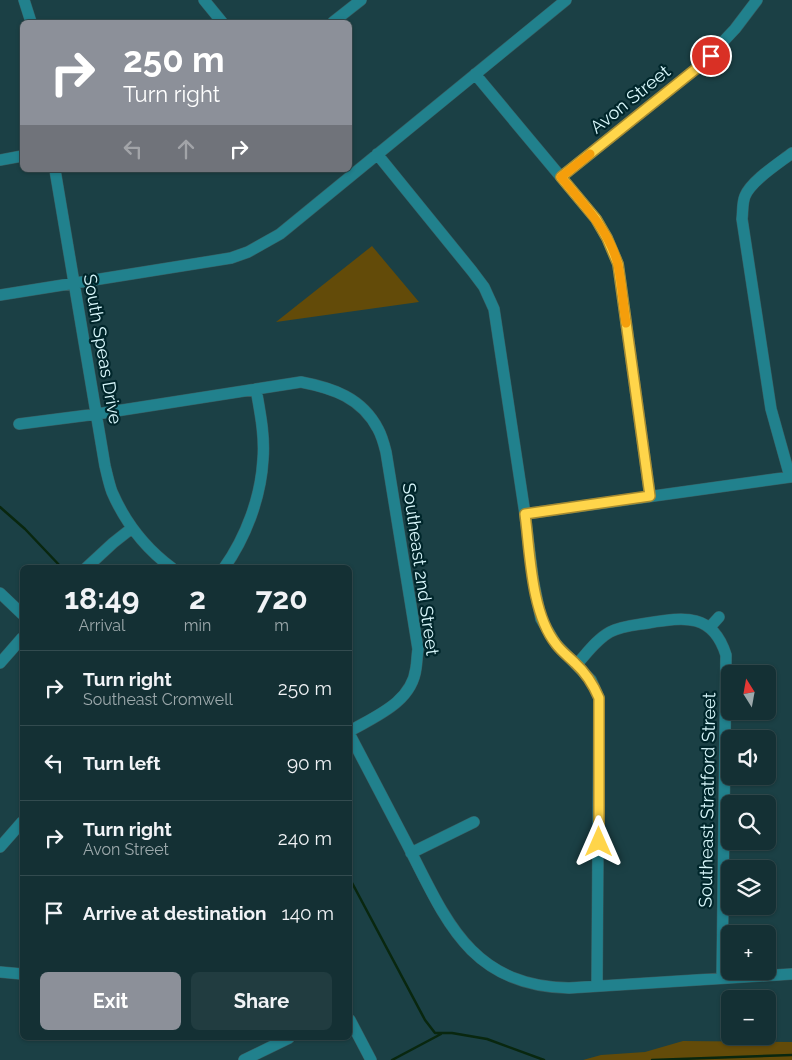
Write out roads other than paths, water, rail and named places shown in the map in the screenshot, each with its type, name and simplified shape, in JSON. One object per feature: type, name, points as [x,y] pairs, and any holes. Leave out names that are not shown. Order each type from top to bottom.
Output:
[{"type":"street","points":[[24,0],[30,20]]},
{"type":"street","points":[[204,0],[220,20]]},
{"type":"street","points":[[336,20],[361,0]]},
{"type":"street","points":[[0,295],[231,258],[248,252],[280,234],[566,0]]},
{"type":"street","name":"Avon Street","points":[[561,177],[702,64],[735,29],[757,0]]},
{"type":"street","points":[[475,74],[596,219],[607,238],[618,264],[650,496]]},
{"type":"street","points":[[525,514],[790,477],[771,409],[742,219],[741,192],[792,153]]},
{"type":"street","points":[[377,154],[472,271],[490,298],[494,309],[533,579],[541,618],[556,644],[591,680],[599,698],[598,986]]},
{"type":"street","points":[[0,160],[20,156]]},
{"type":"street","name":"South Speas Drive","points":[[55,172],[105,466],[112,491],[132,528],[155,555],[168,565]]},
{"type":"street","name":"Southeast 2nd Street","points":[[20,424],[97,414],[300,382],[320,386],[342,394],[371,416],[379,431],[386,452],[418,648],[416,670],[409,689],[396,704],[352,730]]},
{"type":"street","points":[[226,565],[242,538],[251,516],[264,459],[256,389]]},
{"type":"street","points":[[89,565],[112,542],[132,528]]},
{"type":"street","points":[[0,593],[20,612]]},
{"type":"street","points":[[577,664],[594,644],[610,631],[628,626],[676,619],[698,621],[710,627],[719,617]]},
{"type":"street","name":"Southeast Stratford Street","points":[[710,627],[722,642],[726,655],[723,925]]},
{"type":"street","points":[[0,663],[20,640]]},
{"type":"street","points":[[352,739],[449,924],[478,957],[492,967],[511,977],[550,988],[721,978]]},
{"type":"street","points":[[412,853],[474,822]]},
{"type":"street","points":[[0,847],[20,824]]},
{"type":"street","points":[[0,972],[20,974]]},
{"type":"street","points":[[776,975],[792,974]]},
{"type":"street","points":[[352,1024],[371,1060]]},
{"type":"street","points":[[244,1060],[285,1040]]},
{"type":"waterway","points":[[0,507],[25,529],[59,565]]},
{"type":"waterway","points":[[352,883],[425,1020],[435,1033],[452,1033],[487,1039],[544,1060]]},
{"type":"waterway","points":[[392,1060],[441,1034]]},
{"type":"waterway","points":[[652,1060],[792,1055]]}]
